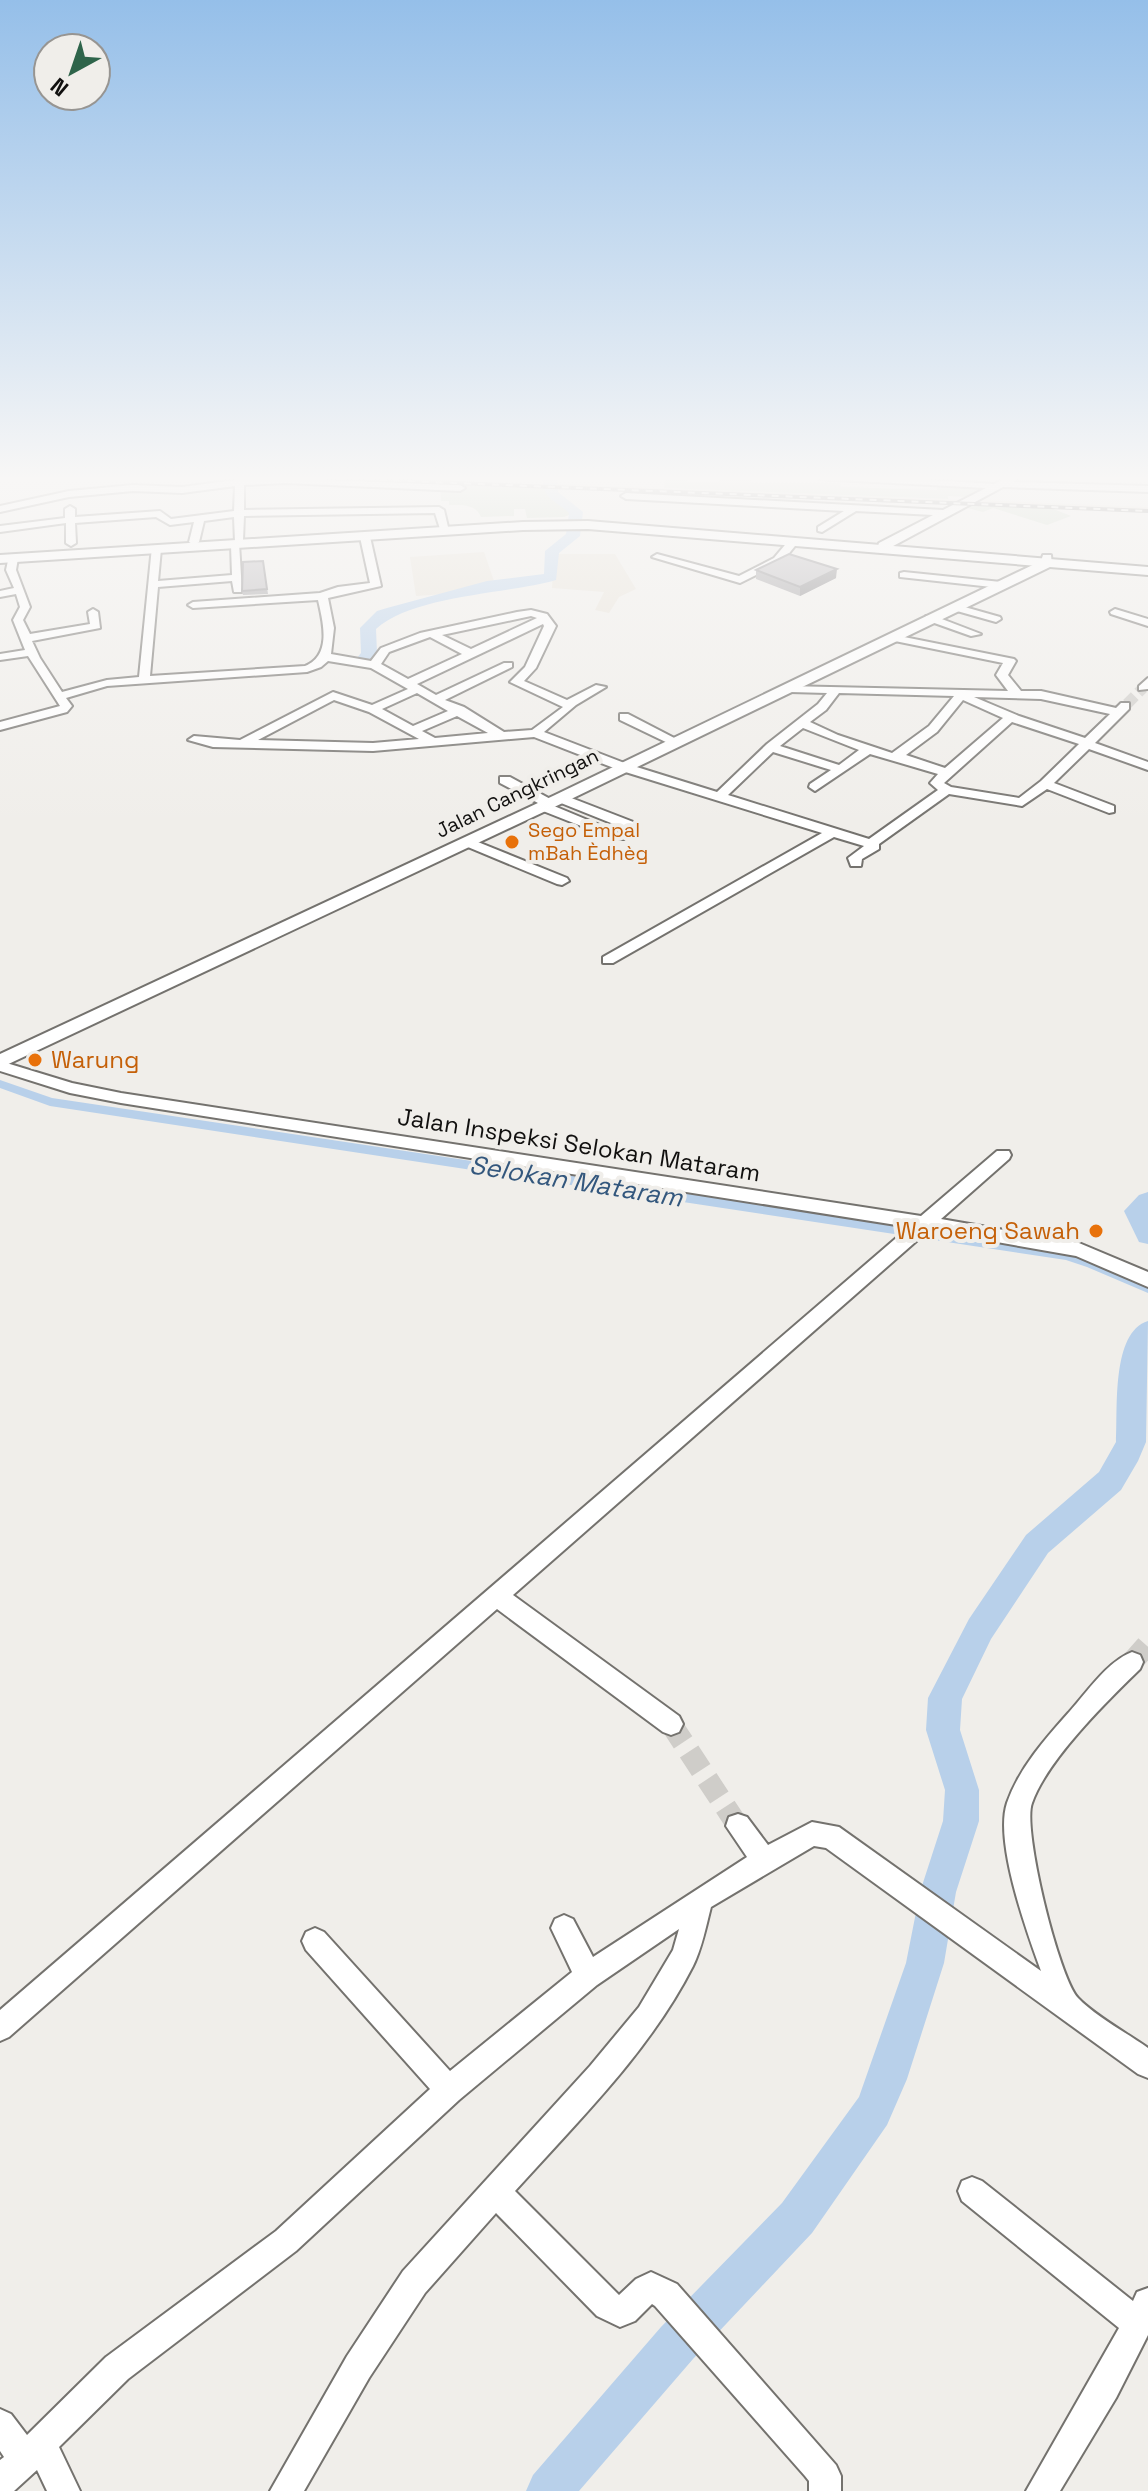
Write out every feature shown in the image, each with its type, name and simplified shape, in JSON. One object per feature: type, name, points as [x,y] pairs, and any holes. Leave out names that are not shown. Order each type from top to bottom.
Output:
[{"type":"main road","name":"Jalan Cangkringan","points":[[0,1064],[551,803],[986,592]]},
{"type":"street","points":[[0,726],[66,706],[50,686],[18,620],[25,607],[21,592]]},
{"type":"street","points":[[144,681],[153,592]]},
{"type":"street","points":[[238,592],[239,607]]},
{"type":"street","points":[[193,605],[239,607],[332,592]]},
{"type":"street","points":[[322,596],[328,624],[327,657]]},
{"type":"street","points":[[954,607],[996,619]]},
{"type":"street","points":[[28,638],[95,626],[93,612]]},
{"type":"street","points":[[1115,612],[1148,623]]},
{"type":"street","points":[[374,665],[385,650],[432,634],[531,613],[546,618],[550,626],[530,668],[516,682],[569,704]]},
{"type":"street","points":[[373,709],[472,654],[546,618]]},
{"type":"street","points":[[930,618],[975,634]]},
{"type":"street","points":[[432,634],[472,654]]},
{"type":"street","points":[[894,638],[1010,661],[1002,675],[1017,694]]},
{"type":"street","points":[[0,657],[32,652]]},
{"type":"street","points":[[59,696],[107,683],[266,666],[313,668],[327,657],[374,665],[504,737]]},
{"type":"street","points":[[437,699],[508,665]]},
{"type":"street","points":[[535,733],[570,707],[569,704],[600,687]]},
{"type":"street","points":[[790,688],[961,695],[1017,694],[1123,708],[1046,784],[1020,802],[947,790],[936,783],[1011,717]]},
{"type":"street","points":[[718,798],[771,747],[822,707],[836,689]]},
{"type":"street","points":[[961,695],[1011,717],[1148,755]]},
{"type":"street","points":[[898,756],[933,729],[961,695]]},
{"type":"street","points":[[244,743],[333,696],[373,709],[435,743]]},
{"type":"street","points":[[415,730],[460,710]]},
{"type":"street","points":[[624,717],[676,742]]},
{"type":"street","points":[[802,723],[887,757],[898,756],[947,773]]},
{"type":"street","points":[[213,743],[232,728]]},
{"type":"street","points":[[194,740],[373,747],[535,733],[623,767],[871,844]]},
{"type":"street","points":[[1090,741],[1148,766]]},
{"type":"street","points":[[771,747],[840,769]]},
{"type":"street","points":[[815,787],[868,750]]},
{"type":"street","points":[[505,780],[619,836]]},
{"type":"street","points":[[1046,784],[1109,809]]},
{"type":"street","points":[[871,844],[947,790]]},
{"type":"street","points":[[980,795],[1013,812]]},
{"type":"street","points":[[551,803],[631,826]]},
{"type":"street","points":[[608,960],[835,831]]},
{"type":"street","points":[[468,842],[562,881]]},
{"type":"street","points":[[856,863],[855,858],[874,846],[871,844]]},
{"type":"street","name":"Jalan Inspeksi Selokan Mataram","points":[[0,1064],[70,1088],[121,1098],[1079,1250],[1148,1280]]},
{"type":"street","points":[[0,2028],[1003,1155]]},
{"type":"street","points":[[498,1597],[671,1724]]},
{"type":"street","points":[[1065,2002],[1036,1920],[1019,1844],[1018,1805],[1052,1750],[1132,1662]]},
{"type":"street","points":[[738,1826],[765,1860]]},
{"type":"street","points":[[0,2482],[117,2368],[286,2241],[449,2090],[588,1976],[701,1899],[812,1834],[830,1836],[1148,2064]]},
{"type":"street","points":[[286,2491],[358,2367],[414,2282],[600,2076],[648,2016],[684,1956],[701,1899]]},
{"type":"street","points":[[564,1928],[588,1976]]},
{"type":"street","points":[[315,1941],[449,2090]]},
{"type":"street","points":[[972,2191],[1143,2314],[1105,2387],[1042,2491]]},
{"type":"street","points":[[496,2192],[608,2305],[620,2312],[625,2310],[640,2292],[651,2287],[666,2295],[825,2476],[825,2491]]},
{"type":"street","points":[[0,2425],[33,2451],[64,2491]]},
{"type":"shaded area","points":[[415,592],[464,592],[461,593],[416,596]]},
{"type":"shaded area","points":[[604,592],[629,592],[619,597],[609,613],[595,610]]},
{"type":"waterway","points":[[361,663],[369,653],[368,628],[383,614],[464,592]]},
{"type":"waterway","name":"Selokan Mataram","points":[[0,1084],[50,1102],[1066,1255],[1148,1288]]},
{"type":"waterway","points":[[1148,1201],[1137,1211],[1148,1235]]},
{"type":"waterway","points":[[549,2491],[677,2343],[797,2218],[873,2111],[887,2079],[925,1963],[938,1892],[961,1821],[962,1790],[943,1730],[945,1698],[980,1629],[1037,1544],[1110,1481],[1123,1461],[1131,1442],[1135,1359],[1138,1344],[1148,1331]]},
{"type":"tunnel","points":[[1127,704],[1143,688]]},
{"type":"tunnel","points":[[1132,1662],[1148,1644]]},
{"type":"tunnel","points":[[671,1724],[738,1826]]},
{"type":"place","name":"Sego Empal mBah Èdhèg","points":[[512,842]]},
{"type":"place","name":"Warung","points":[[35,1060]]},
{"type":"place","name":"Waroeng Sawah","points":[[1096,1231]]}]
